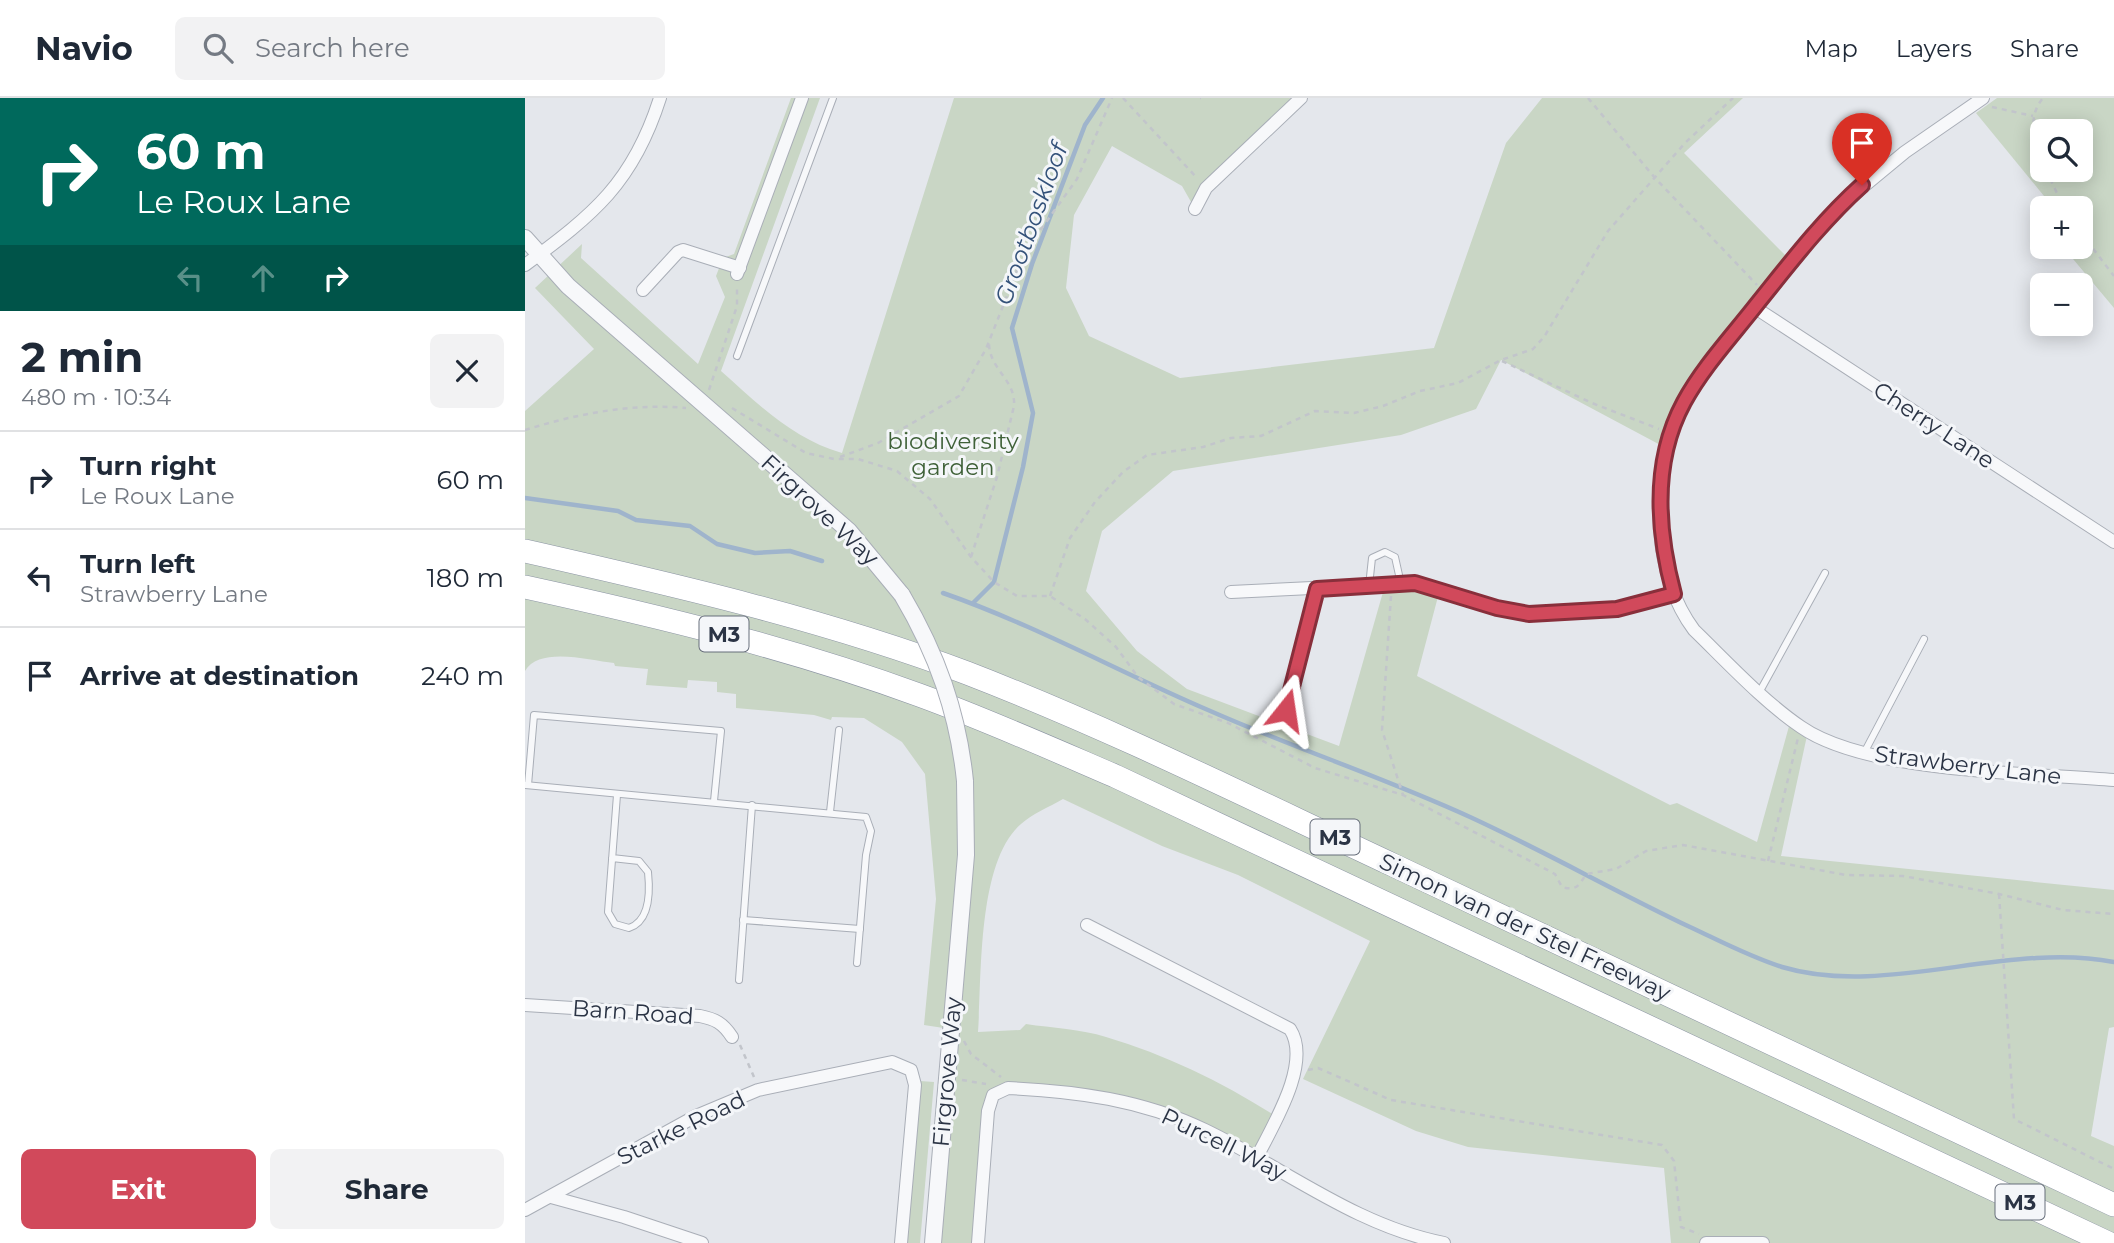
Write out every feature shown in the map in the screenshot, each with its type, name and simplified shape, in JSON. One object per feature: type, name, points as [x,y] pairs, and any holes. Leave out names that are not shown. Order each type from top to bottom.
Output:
[{"type":"highway","name":"Simon van der Stel Freeway","points":[[525,551],[779,611],[909,653],[1027,698],[1134,744],[1423,878],[2114,1205]]},
{"type":"highway","name":"Simon van der Stel Freeway","points":[[525,587],[705,629],[814,660],[919,695],[1000,727],[1115,776],[2108,1243]]},
{"type":"highway","points":[[1931,1161],[1974,1190],[2076,1243]]},
{"type":"street","points":[[525,265],[592,213],[614,191],[641,149],[660,98]]},
{"type":"street","points":[[643,290],[677,252],[683,250],[738,271],[802,98]]},
{"type":"street","points":[[1195,209],[1206,188],[1301,98]]},
{"type":"street","name":"Strawberry Lane","points":[[1979,101],[1905,152],[1836,209],[1703,372],[1674,422],[1663,469],[1660,503],[1663,544],[1674,594],[1682,614],[1694,630],[1801,728],[1820,738],[1864,753],[1914,763],[2114,780]]},
{"type":"street","name":"Firgrove Way","points":[[525,238],[568,286],[849,531],[902,595],[941,671],[955,718],[965,781],[966,855],[933,1243]]},
{"type":"street","name":"Cherry Lane","points":[[1754,307],[2114,542]]},
{"type":"street","points":[[1231,592],[1415,583],[1497,608],[1529,614],[1617,609],[1674,594]]},
{"type":"street","points":[[1087,925],[1290,1029],[1297,1044],[1295,1070],[1277,1117],[1257,1157]]},
{"type":"street","name":"Barn Road","points":[[525,1005],[700,1016],[714,1019],[725,1027],[732,1037]]},
{"type":"street","name":"Starke Road","points":[[525,1210],[696,1116],[758,1090],[891,1062],[911,1070],[915,1085],[901,1243]]},
{"type":"street","name":"Purcell Way","points":[[993,1095],[1008,1088],[1089,1095],[1147,1108],[1203,1129],[1361,1216],[1444,1243]]},
{"type":"street","points":[[978,1243],[988,1111],[993,1095]]},
{"type":"street","points":[[551,1197],[624,1217],[702,1243]]},
{"type":"street","points":[[1706,1243],[1763,1243]]},
{"type":"lane","points":[[737,356],[833,98]]},
{"type":"lane","points":[[1369,586],[1372,558],[1385,552],[1395,557],[1396,584]]},
{"type":"lane","points":[[1760,691],[1825,573]]},
{"type":"lane","points":[[1286,710],[1317,589]]},
{"type":"lane","points":[[1864,753],[1923,639]]},
{"type":"lane","points":[[715,801],[721,731],[534,715],[526,785],[860,815],[871,822],[857,963]]},
{"type":"lane","points":[[831,812],[839,730]]},
{"type":"lane","points":[[612,858],[639,861],[648,872],[642,920],[629,928],[615,924],[608,912],[612,858],[617,794]]},
{"type":"lane","points":[[739,980],[752,805]]},
{"type":"lane","points":[[743,920],[860,929]]},
{"type":"path","points":[[834,459],[857,454],[959,396],[989,340],[1024,253],[1077,179],[1112,98]]},
{"type":"path","points":[[1123,98],[1206,188]]},
{"type":"path","points":[[1588,98],[1655,177],[1760,287],[1754,307]]},
{"type":"path","points":[[1050,596],[1077,529],[1114,482],[1147,455],[1203,447],[1231,438],[1261,436],[1315,411],[1354,413],[1383,406],[1420,391],[1458,383],[1501,360],[1533,349],[1544,337],[1608,231],[1685,143],[1733,98]]},
{"type":"path","points":[[1979,101],[2033,116],[2043,98]]},
{"type":"path","points":[[2093,249],[2114,276]]},
{"type":"path","points":[[708,393],[737,306],[738,271]]},
{"type":"path","points":[[971,558],[997,477],[1015,396],[1007,380],[990,359],[989,340]]},
{"type":"path","points":[[1501,360],[1592,403],[1661,430],[1674,422]]},
{"type":"path","points":[[730,407],[790,446],[806,453],[834,459],[857,459],[897,471],[930,499],[971,558],[994,582],[1017,596],[1050,596],[1085,619],[1116,647],[1138,677],[1174,704],[1228,723],[1315,768],[1403,795],[1555,874],[1562,887],[1572,890],[1579,887],[1586,874],[1616,869],[1646,851],[1683,845],[1846,875],[1903,876],[1999,894],[2063,910],[2114,914]]},
{"type":"path","points":[[525,429],[561,419],[627,409],[693,409]]},
{"type":"path","points":[[1396,584],[1382,730],[1403,795]]},
{"type":"path","points":[[1768,861],[1801,728]]},
{"type":"path","points":[[1999,894],[2014,1119],[2114,1168]]},
{"type":"path","points":[[732,1037],[744,1050],[758,1090]]},
{"type":"path","points":[[962,1038],[971,1054],[1003,1079],[1008,1088]]},
{"type":"path","points":[[1295,1070],[1318,1068],[1391,1100],[1662,1145],[1674,1161],[1681,1227],[1718,1243]]},
{"type":"path","points":[[958,1079],[984,1082],[993,1095]]},
{"type":"green space","name":"biodiversity garden","points":[[791,98],[820,98],[721,371],[792,430],[842,453],[954,98],[1301,98],[1246,150],[1195,209],[1182,186],[1112,146],[1074,215],[1066,288],[1089,336],[1180,378],[1434,348],[1506,143],[1542,98],[1743,98],[1684,153],[1791,261],[1703,373],[1666,448],[1501,360],[1476,409],[1401,435],[1173,471],[1102,531],[1086,591],[1137,651],[1187,689],[1339,746],[1385,585],[1440,589],[1417,676],[1670,805],[1677,803],[1757,842],[1791,719],[1808,731],[1781,856],[2114,890],[2114,1027],[2109,1028],[2091,1136],[2114,1146],[2114,1243],[1671,1243],[1664,1168],[1468,1147],[1416,1131],[1303,1079],[1370,941],[1238,875],[1162,846],[1063,799],[1021,824],[1007,842],[996,865],[985,921],[978,1032],[1020,1030],[1026,1024],[1096,1034],[1151,1052],[1195,1071],[1277,1117],[1257,1157],[1174,1117],[1035,1089],[993,1095],[978,1243],[933,1243],[950,1029],[924,1025],[936,899],[925,774],[902,742],[864,718],[832,717],[831,720],[814,715],[736,708],[736,694],[717,692],[717,682],[688,680],[687,688],[646,685],[648,669],[615,666],[614,663],[579,658],[541,659],[532,663],[525,671],[525,411],[594,349],[535,288],[582,244],[581,258],[698,364],[725,297],[716,276],[723,258],[734,254]]},
{"type":"green space","points":[[1997,98],[2114,98],[2114,308],[2093,283],[2093,273],[2085,273],[2073,259],[2093,259],[2093,196],[2044,196],[2033,182],[2093,182],[2093,119],[2030,119],[2030,179],[1976,113]]},
{"type":"green space","points":[[920,1081],[934,1082],[920,1243],[907,1243]]},
{"type":"waterway","name":"Grootboskloof","points":[[973,603],[994,582],[1023,467],[1033,413],[1012,328],[1032,264],[1085,125],[1103,98]]},
{"type":"waterway","points":[[525,498],[618,511],[636,520],[690,526],[717,544],[755,553],[790,551],[822,561]]},
{"type":"waterway","points":[[943,593],[1011,619],[1240,724],[1470,817],[1690,927],[1782,967],[1821,975],[1862,976],[1904,974],[2031,958],[2073,957],[2114,962]]},
{"type":"route","points":[[1286,710],[1317,589],[1415,583],[1497,608],[1529,614],[1617,609],[1674,594],[1661,531],[1660,503],[1663,469],[1674,422],[1703,372],[1791,261],[1836,209],[1862,185]]}]
